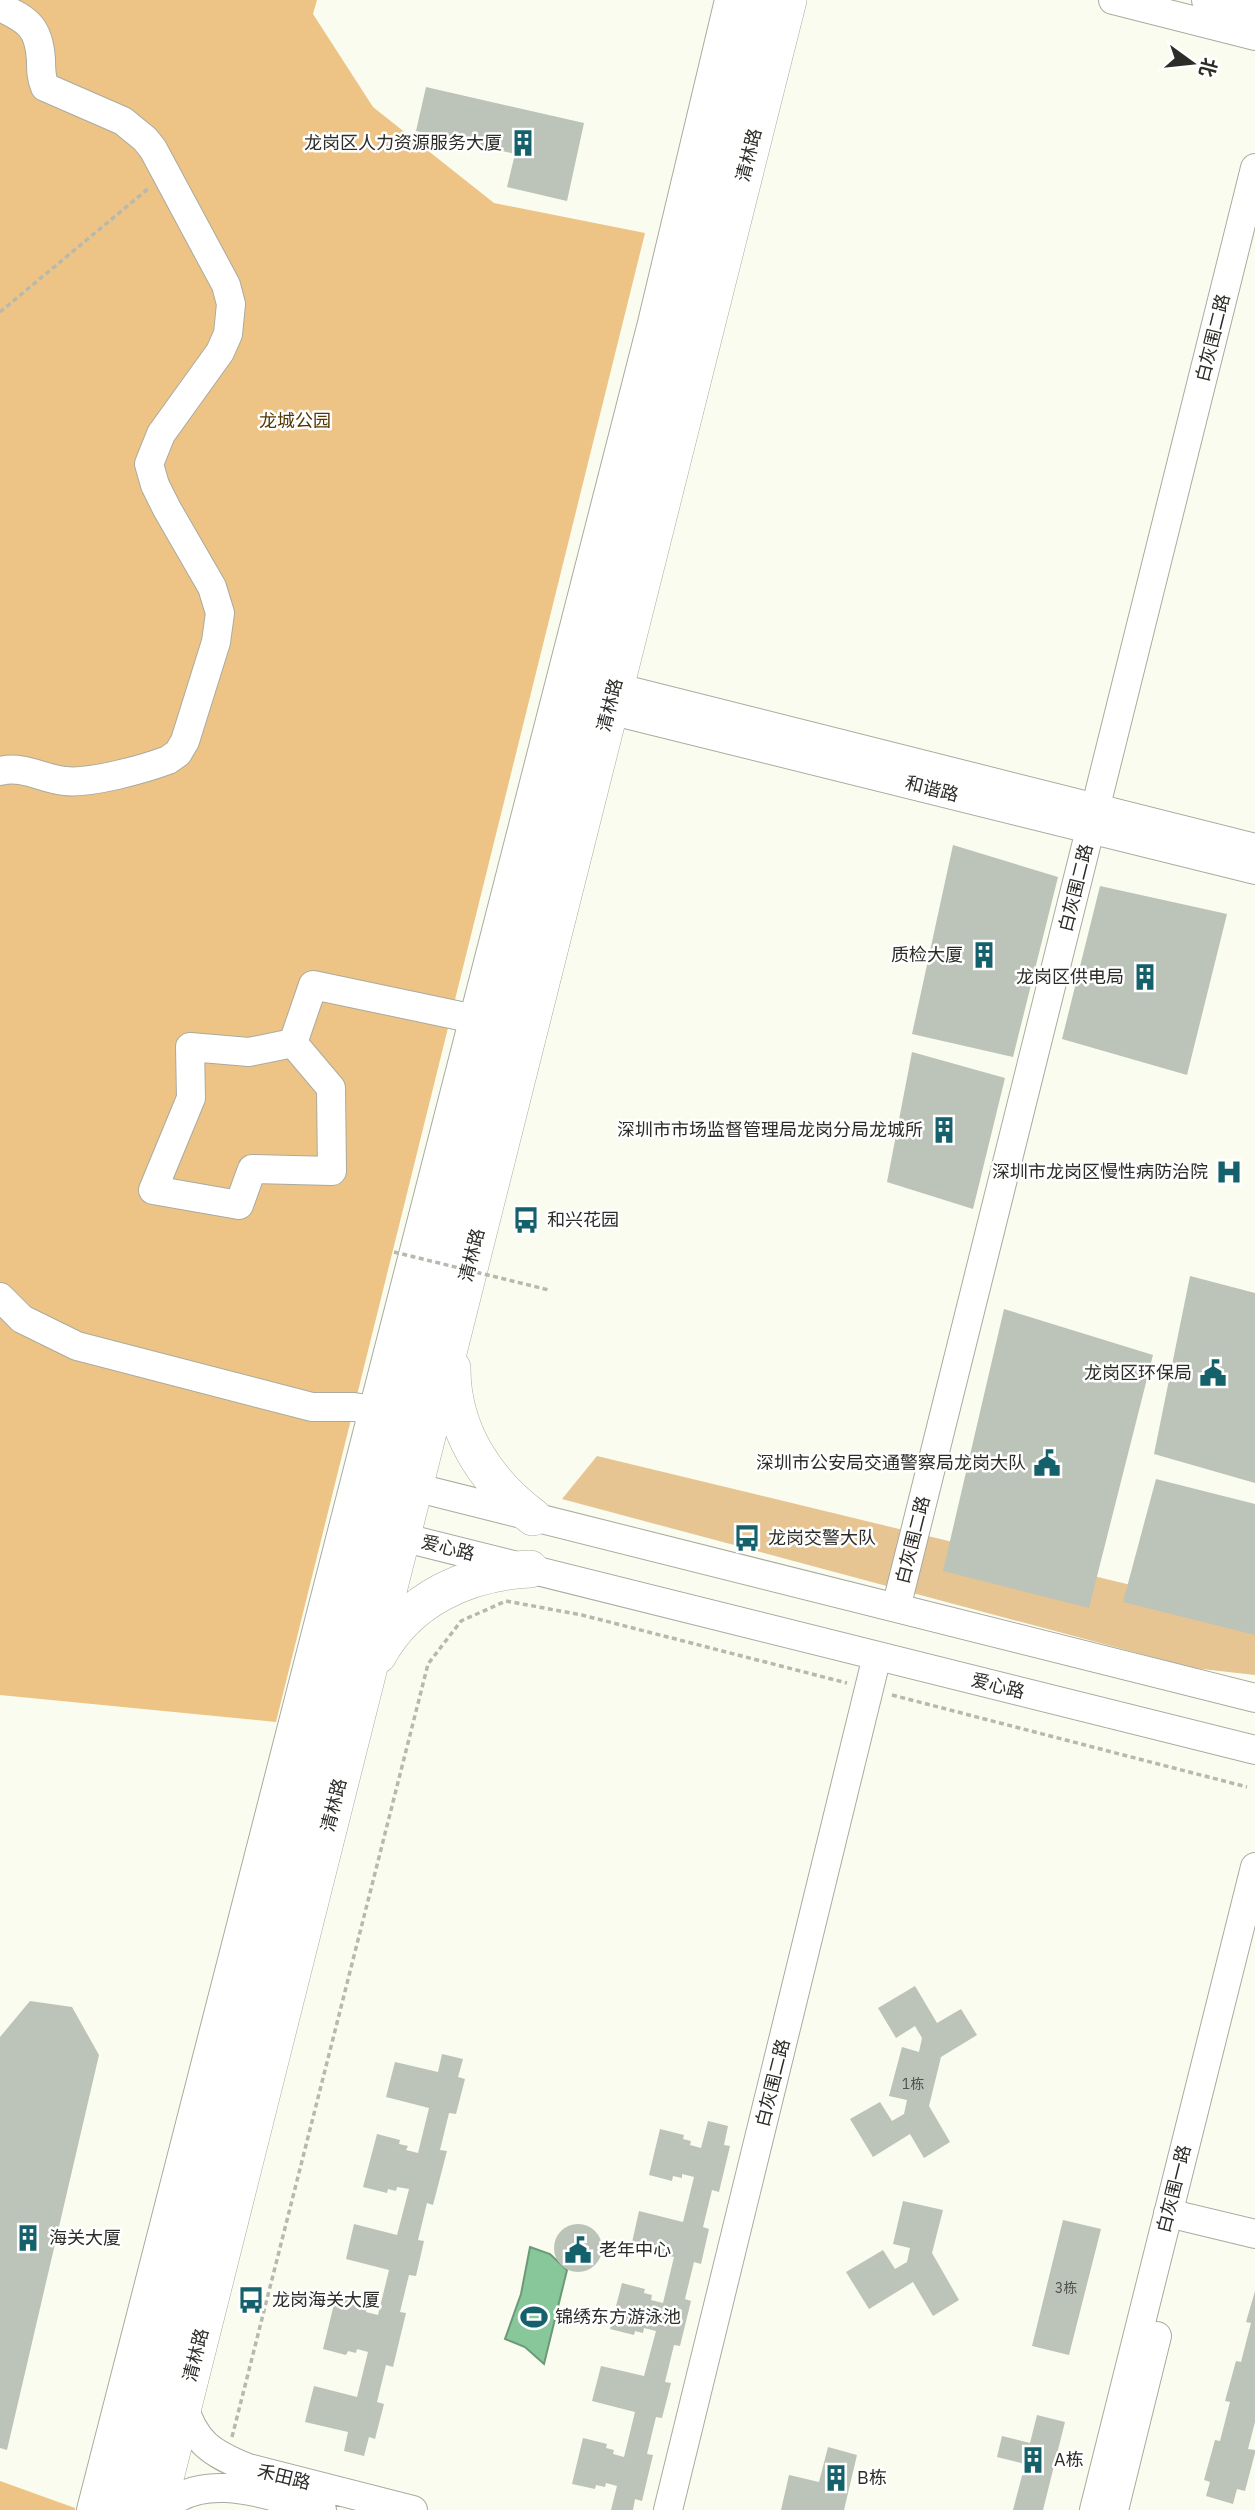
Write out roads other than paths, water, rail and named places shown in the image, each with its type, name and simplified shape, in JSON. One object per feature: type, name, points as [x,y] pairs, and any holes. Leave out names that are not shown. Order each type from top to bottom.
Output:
[{"type":"main road","name":"清林路","points":[[122,2510],[374,1505],[484,1021],[753,0]]},
{"type":"main road","name":"清林路","points":[[157,2510],[788,0]]},
{"type":"main road","points":[[777,43],[802,0]]},
{"type":"main road","points":[[452,1336],[452,1383],[460,1421],[474,1453],[510,1500],[533,1517]]},
{"type":"main road","points":[[366,1678],[387,1638],[414,1609],[444,1590],[475,1577],[502,1570],[530,1569]]},
{"type":"street","points":[[91,2510],[372,1410],[484,1021],[729,0]]},
{"type":"street","points":[[1113,0],[1255,36]]},
{"type":"street","points":[[1206,0],[1255,13]]},
{"type":"street","points":[[0,7],[25,19],[33,29],[38,40],[45,88],[123,121],[145,139],[167,173],[226,285],[232,315],[220,352],[161,434],[149,464],[155,485],[167,509],[218,600],[220,613],[216,642],[185,741],[178,753],[168,760],[93,779],[74,782],[56,780],[19,769],[0,771]]},
{"type":"street","name":"白灰围二路","points":[[896,1608],[1255,168]]},
{"type":"street","name":"和谐路","points":[[612,699],[1093,819],[1255,870]]},
{"type":"street","name":"和谐路","points":[[1093,819],[1255,848]]},
{"type":"street","points":[[293,1043],[313,985],[484,1021]]},
{"type":"street","points":[[293,1043],[331,1088],[332,1171],[252,1169],[239,1205],[153,1190],[191,1098],[190,1047],[249,1052],[293,1043]]},
{"type":"street","points":[[0,1297],[22,1319],[77,1346],[312,1407],[372,1410]]},
{"type":"street","points":[[374,1505],[414,1487],[1255,1698]]},
{"type":"street","name":"爱心路","points":[[374,1505],[401,1537],[1255,1750]]},
{"type":"street","name":"白灰围二路","points":[[668,2510],[877,1656]]},
{"type":"street","name":"白灰围一路","points":[[1114,2510],[1255,1867]]},
{"type":"street","name":"白灰围一路","points":[[1094,2510],[1255,1941]]},
{"type":"street","points":[[1177,2215],[1255,2234]]},
{"type":"street","name":"禾田路","points":[[183,2404],[191,2428],[205,2445],[228,2460],[248,2468],[413,2510]]},
{"type":"street","name":"禾田路","points":[[163,2510],[172,2500],[193,2491],[220,2488],[240,2490],[321,2510]]},
{"type":"place","name":"龙岗区人力资源服务大厦","points":[[523,143]]},
{"type":"place","name":"质检大厦","points":[[984,955]]},
{"type":"place","name":"龙岗区供电局","points":[[1145,977]]},
{"type":"place","name":"深圳市市场监督管理局龙岗分局龙城所","points":[[944,1130]]},
{"type":"place","name":"深圳市龙岗区慢性病防治院","points":[[1229,1172]]},
{"type":"place","name":"和兴花园","points":[[526,1220]]},
{"type":"place","name":"龙岗区环保局","points":[[1213,1373]]},
{"type":"place","name":"深圳市公安局交通警察局龙岗大队","points":[[1047,1463]]},
{"type":"place","name":"龙岗交警大队","points":[[747,1538]]},
{"type":"place","name":"海关大厦","points":[[28,2238]]},
{"type":"place","name":"老年中心","points":[[578,2250]]},
{"type":"place","name":"龙岗海关大厦","points":[[251,2300]]},
{"type":"place","name":"锦绣东方游泳池","points":[[534,2317]]},
{"type":"place","name":"A栋","points":[[1033,2460]]},
{"type":"place","name":"B栋","points":[[836,2478]]},
{"type":"park label","name":"龙城公园","points":[[295,421]]}]
